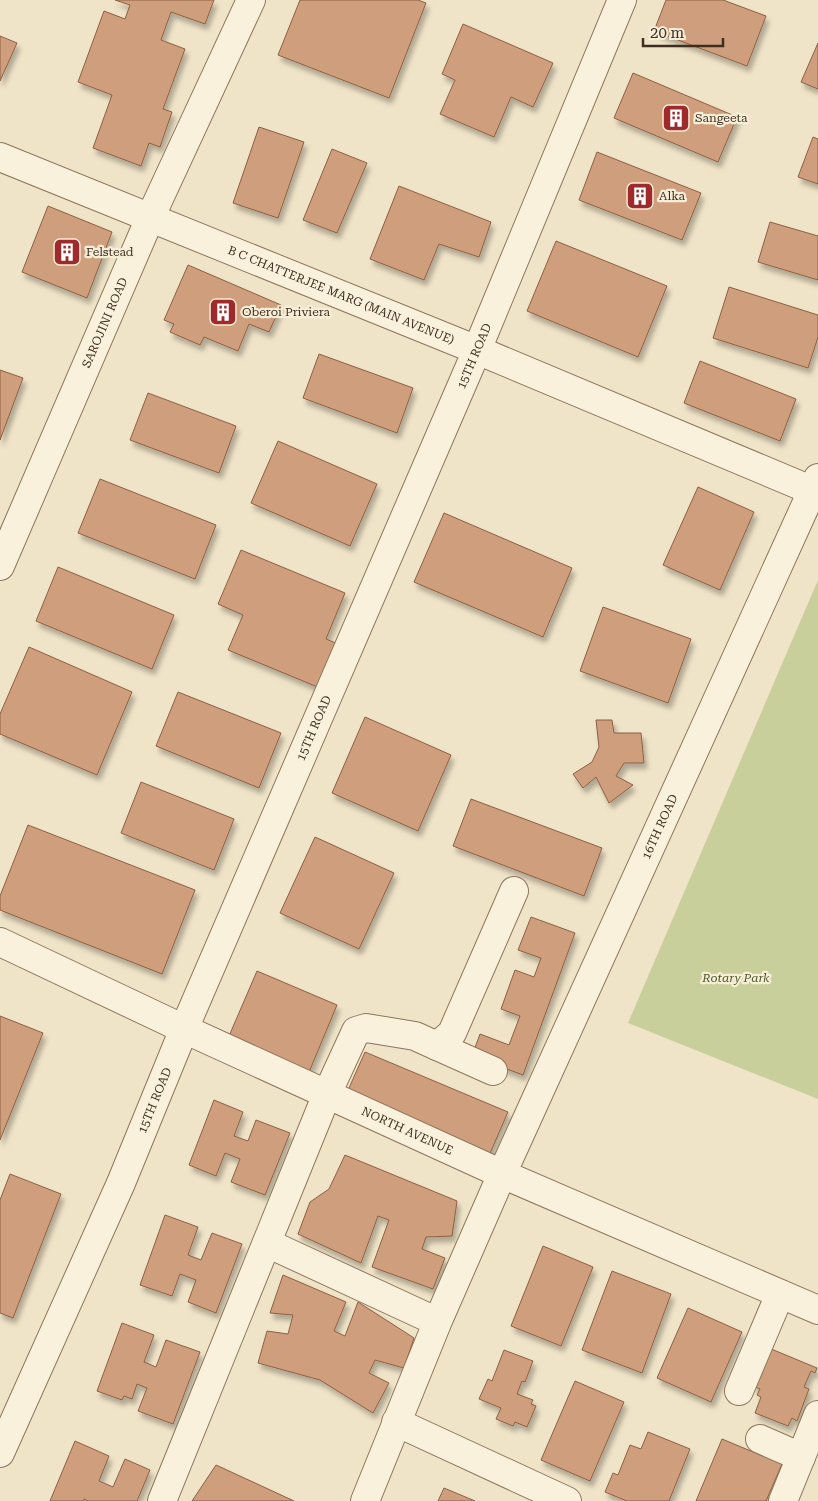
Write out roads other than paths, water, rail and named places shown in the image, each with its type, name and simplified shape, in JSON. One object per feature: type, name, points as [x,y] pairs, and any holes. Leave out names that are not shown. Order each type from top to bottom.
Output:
[{"type":"street","name":"SAROJINI ROAD","points":[[0,566],[150,218],[251,0]]},
{"type":"street","name":"15TH ROAD","points":[[0,1453],[121,1183],[184,1029],[477,350],[622,0]]},
{"type":"street","name":"B C CHATTERJEE MARG (MAIN AVENUE)","points":[[0,157],[816,488]]},
{"type":"street","name":"16TH ROAD","points":[[365,1501],[396,1422],[502,1174],[816,488]]},
{"type":"street","points":[[437,1046],[452,1034],[514,891]]},
{"type":"street","name":"NORTH AVENUE","points":[[0,942],[184,1029],[502,1174],[818,1310]]},
{"type":"street","points":[[162,1501],[327,1094],[356,1032],[366,1028],[415,1036],[493,1070]]},
{"type":"street","points":[[267,1244],[429,1318]]},
{"type":"street","points":[[739,1391],[780,1294]]},
{"type":"street","points":[[783,1501],[818,1415]]},
{"type":"street","points":[[396,1422],[567,1501]]},
{"type":"street","points":[[760,1439],[801,1456]]},
{"type":"place","name":"Sangeeta","points":[[676,118]]},
{"type":"place","name":"Alka","points":[[640,196]]},
{"type":"place","name":"Felstead","points":[[67,252]]},
{"type":"place","name":"Oberoi Priviera","points":[[223,312]]},
{"type":"park label","name":"Rotary Park","points":[[736,978]]}]
